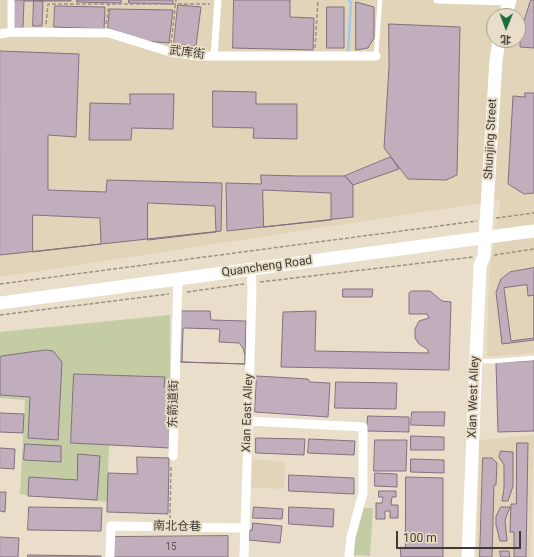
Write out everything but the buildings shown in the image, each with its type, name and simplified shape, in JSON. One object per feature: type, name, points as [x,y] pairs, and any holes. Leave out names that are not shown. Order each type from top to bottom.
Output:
[{"type":"main road","name":"Shunjing Street","points":[[484,238],[496,60],[498,48]]},
{"type":"main road","name":"Quancheng Road","points":[[0,303],[534,231]]},
{"type":"main road","name":"Xian West Alley","points":[[468,557],[480,266],[484,256],[484,238]]},
{"type":"street","points":[[11,0],[11,32]]},
{"type":"street","points":[[437,0],[509,1]]},
{"type":"street","points":[[214,56],[218,2]]},
{"type":"street","name":"武库街","points":[[0,34],[11,32],[109,33],[170,52],[197,56],[376,56]]},
{"type":"street","name":"Xian East Alley","points":[[244,557],[251,269]]},
{"type":"street","name":"东箭道街","points":[[173,456],[178,279]]},
{"type":"street","points":[[248,420],[363,427],[363,493],[350,537],[349,557]]},
{"type":"street","name":"南北仓巷","points":[[110,557],[111,526],[244,528]]},
{"type":"lane","points":[[376,56],[380,0]]},
{"type":"lane","points":[[476,361],[534,358]]},
{"type":"path","points":[[170,52],[176,0]]},
{"type":"path","points":[[315,57],[318,0]]},
{"type":"path","points":[[45,33],[48,4],[176,4],[218,2]]},
{"type":"path","points":[[105,33],[109,4]]},
{"type":"path","points":[[0,284],[534,213]]},
{"type":"path","points":[[0,315],[534,249]]},
{"type":"path","points":[[170,527],[171,456],[173,456]]},
{"type":"shaded area","points":[[0,0],[534,0],[534,353],[487,357],[489,273],[501,200],[0,277]]},
{"type":"shaded area","points":[[534,435],[531,557],[477,557],[479,440]]},
{"type":"shaded area","points":[[251,459],[285,462],[284,489],[250,487]]},
{"type":"green space","points":[[170,315],[170,448],[109,445],[107,502],[20,494],[25,400],[0,398],[0,332]]},
{"type":"green space","points":[[363,508],[373,508],[370,556],[352,555],[354,537]]},
{"type":"waterway","points":[[348,52],[351,3],[349,0]]}]
